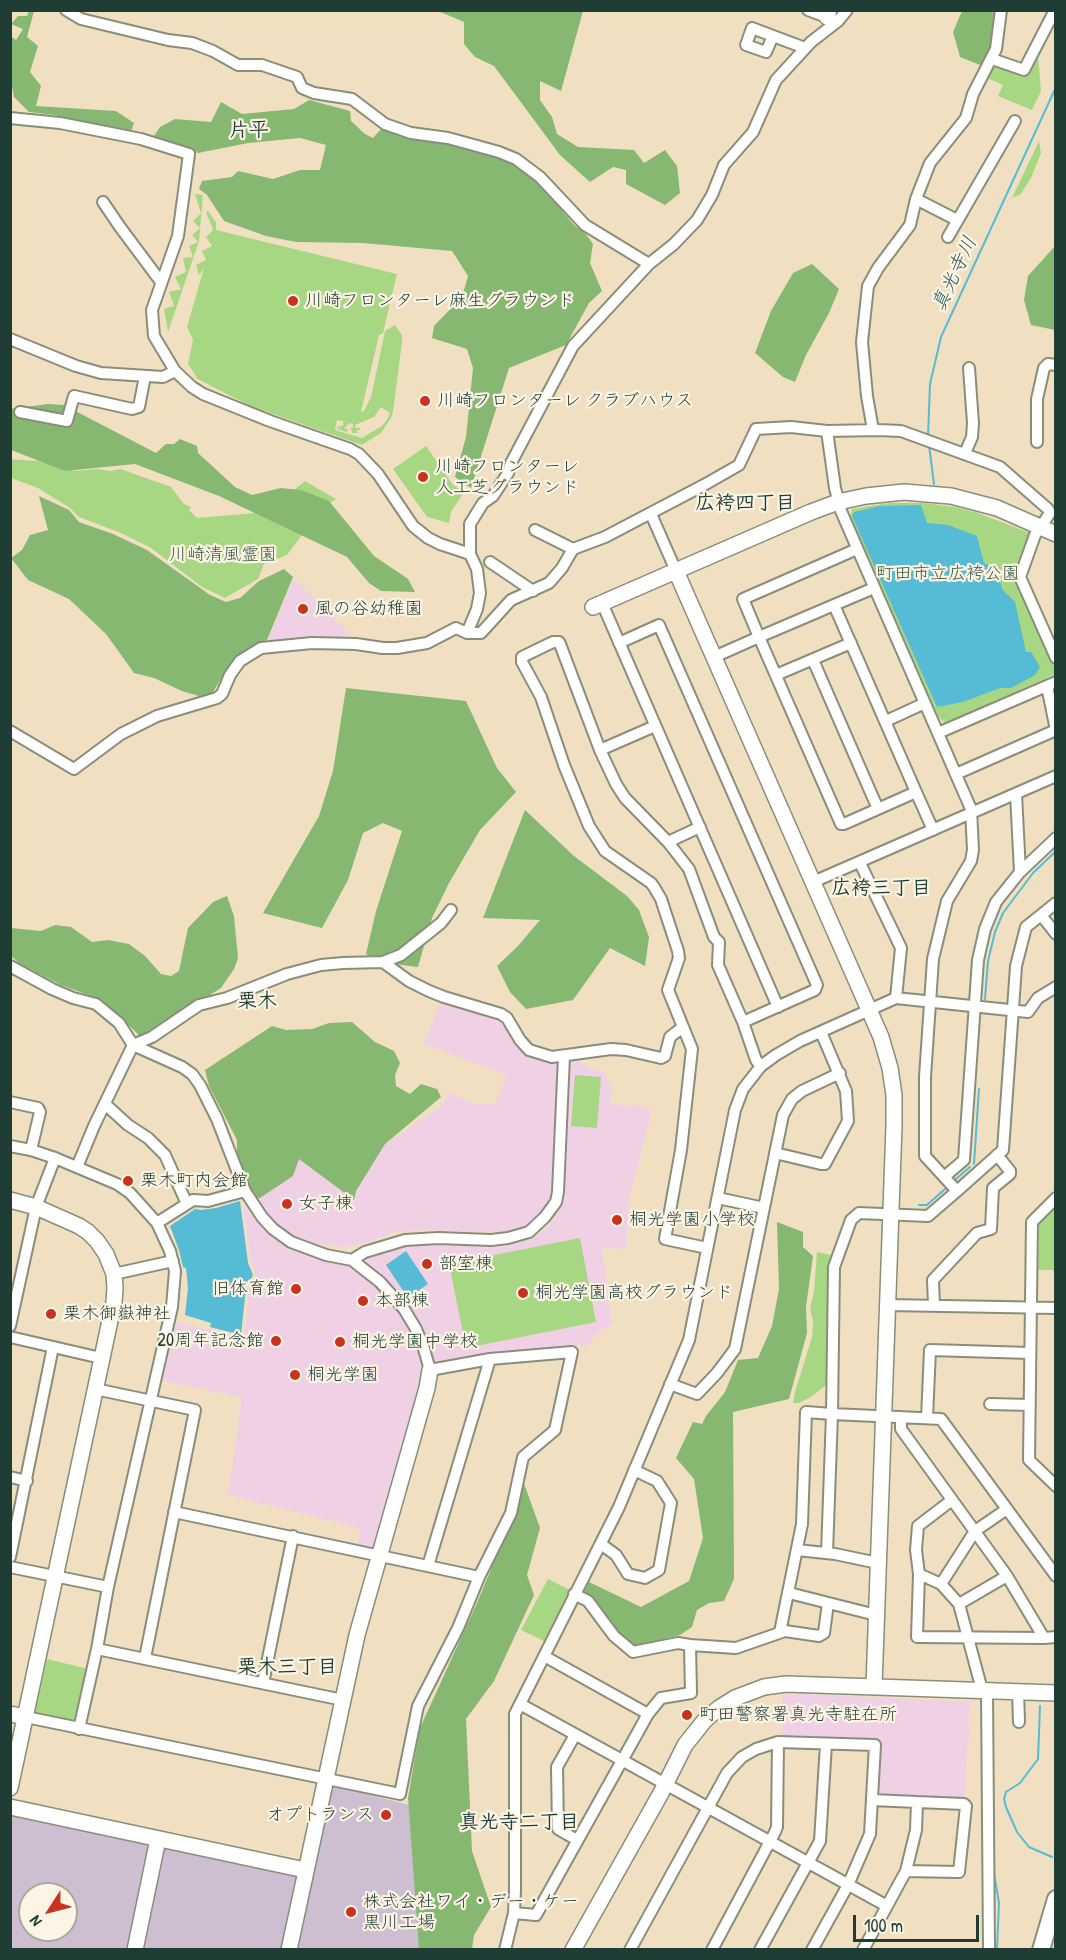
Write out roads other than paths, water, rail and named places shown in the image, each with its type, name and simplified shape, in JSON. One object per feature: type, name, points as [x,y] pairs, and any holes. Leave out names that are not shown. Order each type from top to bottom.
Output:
[{"type":"main road","points":[[1041,1950],[1055,1902]]},
{"type":"street","points":[[66,10],[81,18],[198,45],[238,65],[262,64],[297,77],[302,88],[352,99],[385,124],[411,133],[448,138],[508,155],[529,166],[585,225],[649,264]]},
{"type":"street","points":[[808,10],[831,16]]},
{"type":"street","points":[[467,633],[477,609],[480,593],[477,569],[471,554],[470,524],[483,503],[493,496],[508,473],[531,423],[573,346],[649,264],[674,244],[697,220],[712,195],[724,165],[753,132],[776,80],[831,16],[847,10]]},
{"type":"street","points":[[873,430],[862,342],[866,292],[878,268],[910,225],[916,199],[930,163],[966,118],[973,94],[992,59],[999,35],[1001,10]]},
{"type":"street","points":[[992,59],[1023,70],[1055,10]]},
{"type":"street","points":[[772,36],[805,48]]},
{"type":"street","points":[[10,118],[60,123],[141,139],[189,154],[178,236],[152,310],[154,336],[175,371],[203,394],[270,421],[350,449],[363,457],[378,474],[413,526],[440,544],[471,554]]},
{"type":"street","points":[[948,237],[1015,121]]},
{"type":"street","points":[[916,199],[957,220]]},
{"type":"street","points":[[103,202],[162,282]]},
{"type":"street","points":[[10,339],[84,369],[101,373],[163,377],[175,371]]},
{"type":"street","points":[[1037,442],[1037,399],[1044,368],[1048,364],[1056,365]]},
{"type":"street","points":[[965,453],[972,437],[973,423],[969,368]]},
{"type":"street","points":[[20,412],[67,421],[74,396],[132,409],[139,407],[145,376]]},
{"type":"street","points":[[10,731],[74,769],[122,734],[157,716],[217,698],[222,694],[230,675],[240,660],[261,648],[312,643],[398,648],[427,643],[456,628],[467,633],[482,633],[511,600],[555,578],[573,549],[605,537],[651,514],[739,465],[756,429],[791,427],[827,431],[897,430],[1000,466],[1050,513],[1035,536],[1020,577],[1056,658]]},
{"type":"street","points":[[827,431],[838,502],[972,814],[971,861],[946,901],[933,959],[925,1077],[925,1156],[957,1191]]},
{"type":"street","points":[[778,1007],[619,643],[598,605],[811,512],[838,502],[880,494],[936,494],[981,502],[1056,534]]},
{"type":"street","points":[[651,514],[881,1037],[887,1058],[894,1095],[874,1686]]},
{"type":"street","points":[[535,530],[573,549]]},
{"type":"street","points":[[857,549],[743,599],[841,824],[916,792]]},
{"type":"street","points":[[490,562],[533,591]]},
{"type":"street","points":[[714,657],[874,588]]},
{"type":"street","points":[[834,605],[933,830]]},
{"type":"street","points":[[619,643],[659,625],[786,912],[817,988],[743,1022]]},
{"type":"street","points":[[707,1248],[665,1239],[681,1150],[692,1048],[668,990],[679,958],[678,951],[658,892],[651,883],[605,851],[597,840],[564,765],[541,696],[522,662],[522,657],[553,642],[559,642],[600,750],[616,784],[625,798],[668,842],[689,869],[714,937],[719,942],[718,965],[760,1066]]},
{"type":"street","points":[[776,675],[851,643]]},
{"type":"street","points":[[813,660],[879,809]]},
{"type":"street","points":[[938,733],[1051,684],[1056,730],[956,774]]},
{"type":"street","points":[[886,721],[925,703]]},
{"type":"street","points":[[600,750],[655,726]]},
{"type":"street","points":[[813,882],[1056,776]]},
{"type":"street","points":[[1016,794],[1020,872]]},
{"type":"street","points":[[668,842],[700,827]]},
{"type":"street","points":[[944,1177],[964,1160],[978,960],[985,928],[996,902],[1020,872],[1056,838]]},
{"type":"street","points":[[860,863],[901,948],[896,998]]},
{"type":"street","points":[[827,1553],[834,1267],[838,1252],[851,1220],[859,1213],[928,1216],[1003,1150],[1016,966],[1026,927],[1056,903]]},
{"type":"street","points":[[77,1167],[133,1045],[152,1037],[199,1005],[256,988],[287,974],[332,964],[383,962],[401,955],[441,922],[451,910]]},
{"type":"street","points":[[1041,915],[1056,934]]},
{"type":"street","points":[[383,962],[409,981],[429,991],[501,1014],[507,1018],[529,1050],[552,1057],[611,1049],[661,1058],[665,1056],[670,1037],[683,1027]]},
{"type":"street","points":[[10,966],[52,989],[96,1004],[119,1023],[133,1045],[182,1067],[192,1074],[217,1119],[245,1191],[262,1217],[273,1229],[291,1242],[326,1255],[352,1260],[380,1282],[404,1309],[424,1349],[430,1370],[428,1388],[357,1635],[289,1950]]},
{"type":"street","points":[[505,1950],[514,1912],[515,1714],[620,1507],[633,1470],[689,1340],[735,1110],[743,1089],[760,1066],[776,1055],[896,998],[1028,1012],[1038,998],[1056,987]]},
{"type":"street","points":[[775,1153],[825,1164],[848,1121],[846,1091],[821,1032]]},
{"type":"street","points":[[352,1260],[365,1252],[405,1240],[508,1238],[529,1232],[545,1217],[556,1202],[558,1192],[564,1056]]},
{"type":"street","points":[[670,1384],[697,1394],[717,1374],[735,1349],[783,1115],[792,1099],[802,1091],[840,1073]]},
{"type":"street","points":[[10,1102],[38,1108],[40,1112],[31,1150]]},
{"type":"street","points":[[105,1104],[128,1125],[148,1138],[165,1155],[187,1204]]},
{"type":"street","points":[[10,1146],[55,1158],[117,1184],[130,1193],[158,1223],[173,1261],[175,1280],[172,1307],[108,1587],[79,1729]]},
{"type":"street","points":[[934,1305],[933,1280],[977,1233],[991,1229],[993,1188],[1010,1174],[997,1155]]},
{"type":"street","points":[[10,1326],[36,1207],[55,1158]]},
{"type":"street","points":[[158,1223],[193,1200],[208,1201],[245,1191]]},
{"type":"street","points":[[718,1198],[764,1208]]},
{"type":"street","points":[[1056,1198],[1032,1222],[1029,1460],[1056,1486]]},
{"type":"street","points":[[10,1200],[36,1207],[88,1232],[102,1247],[114,1274],[114,1302],[10,1788]]},
{"type":"street","points":[[114,1274],[173,1261]]},
{"type":"street","points":[[888,1305],[1056,1308]]},
{"type":"street","points":[[10,1337],[101,1358]]},
{"type":"street","points":[[10,1557],[53,1347]]},
{"type":"street","points":[[927,1418],[930,1350],[1030,1353]]},
{"type":"street","points":[[10,1714],[400,1794],[418,1706],[458,1628],[479,1577],[511,1513],[523,1457],[555,1430],[572,1352],[490,1359],[430,1370]]},
{"type":"street","points":[[428,1566],[490,1359]]},
{"type":"street","points":[[95,1389],[195,1410],[145,1658]]},
{"type":"street","points":[[990,1404],[1030,1404]]},
{"type":"street","points":[[780,1632],[802,1524],[806,1412],[941,1419],[1007,1509],[1051,1561],[1056,1576]]},
{"type":"street","points":[[901,1417],[901,1429],[1050,1637]]},
{"type":"street","points":[[601,1544],[616,1555],[628,1574],[645,1578],[659,1570],[671,1503],[657,1481],[633,1470]]},
{"type":"street","points":[[10,1477],[27,1480]]},
{"type":"street","points":[[952,1500],[918,1526],[917,1637],[1050,1637]]},
{"type":"street","points":[[940,1584],[975,1531],[1007,1509]]},
{"type":"street","points":[[174,1512],[479,1577]]},
{"type":"street","points":[[263,1683],[293,1536]]},
{"type":"street","points":[[798,1550],[878,1563]]},
{"type":"street","points":[[10,1567],[108,1587]]},
{"type":"street","points":[[919,1574],[940,1584],[959,1604],[984,1690],[989,1950]]},
{"type":"street","points":[[959,1604],[1007,1576]]},
{"type":"street","points":[[789,1593],[876,1615]]},
{"type":"street","points":[[574,1594],[588,1601],[614,1636],[633,1652],[678,1643],[736,1648],[780,1632],[819,1636],[824,1633],[828,1603]]},
{"type":"street","points":[[514,1912],[536,1915],[648,1714],[661,1698],[691,1693],[690,1645]]},
{"type":"street","points":[[97,1649],[343,1700]]},
{"type":"street","points":[[544,1656],[648,1714]]},
{"type":"street","points":[[573,1950],[694,1732],[720,1708],[735,1698],[764,1687],[786,1684],[1056,1693]]},
{"type":"street","points":[[1018,1691],[1019,1722]]},
{"type":"street","points":[[520,1704],[887,1906]]},
{"type":"street","points":[[575,1735],[557,1767],[558,1829],[577,1840]]},
{"type":"street","points":[[712,1950],[777,1827],[778,1742]]},
{"type":"street","points":[[630,1950],[726,1773],[734,1765],[756,1749],[778,1742],[875,1746],[870,1834],[848,1885],[812,1950]]},
{"type":"street","points":[[760,1950],[820,1840],[826,1744]]},
{"type":"street","points":[[872,1800],[963,1804],[966,1806],[959,1872],[906,1871]]},
{"type":"street","points":[[863,1950],[906,1871],[916,1830],[917,1802]]},
{"type":"street","points":[[10,1807],[305,1870]]},
{"type":"street","points":[[135,1950],[158,1839]]},
{"type":"water","name":"町田市立広袴公園","points":[[921,505],[927,523],[948,525],[977,536],[984,563],[997,569],[1002,589],[1015,602],[1026,652],[1031,652],[1040,667],[1035,675],[1011,688],[1000,688],[963,702],[937,707],[852,516],[854,512],[880,506]]},
{"type":"water","points":[[240,1201],[248,1263],[253,1275],[246,1287],[241,1335],[210,1327],[211,1323],[185,1315],[188,1288],[186,1268],[183,1267],[170,1226],[195,1209],[216,1208]]},
{"type":"water","points":[[406,1251],[428,1284],[408,1298],[386,1265]]},
{"type":"waterway","name":"真光寺川","points":[[928,436],[930,384],[941,337],[1056,87]]},
{"type":"waterway","name":"真光寺川","points":[[929,445],[934,484]]},
{"type":"waterway","name":"真光寺川","points":[[985,999],[988,961],[995,932],[1003,913],[1033,873],[1056,851]]},
{"type":"waterway","name":"真光寺川","points":[[974,1164],[979,1089]]},
{"type":"waterway","name":"真光寺川","points":[[956,1179],[970,1167]]},
{"type":"waterway","name":"真光寺川","points":[[919,1205],[927,1205],[945,1189]]},
{"type":"waterway","name":"真光寺川","points":[[1040,1706],[1038,1759],[1020,1783],[1006,1792],[1004,1799],[1017,1832],[1029,1847],[1052,1857]]},
{"type":"waterway","points":[[994,1848],[993,1868],[999,1903],[997,1950]]},
{"type":"place","name":"川崎フロンターレ麻生グラウンド","points":[[293,301]]},
{"type":"place","name":"川崎フロンターレ クラブハウス","points":[[425,401]]},
{"type":"place","name":"川崎フロンターレ 人工芝グラウンド","points":[[423,477]]},
{"type":"place","name":"風の谷幼稚園","points":[[303,609]]},
{"type":"place","name":"栗木町内会館","points":[[128,1181]]},
{"type":"place","name":"女子棟","points":[[287,1204]]},
{"type":"place","name":"桐光学園小学校","points":[[617,1220]]},
{"type":"place","name":"部室棟","points":[[427,1264]]},
{"type":"place","name":"旧体育館","points":[[296,1289]]},
{"type":"place","name":"桐光学園高校グラウンド","points":[[523,1293]]},
{"type":"place","name":"本部棟","points":[[363,1301]]},
{"type":"place","name":"栗木御嶽神社","points":[[51,1314]]},
{"type":"place","name":"20周年記念館","points":[[276,1341]]},
{"type":"place","name":"桐光学園中学校","points":[[340,1342]]},
{"type":"place","name":"桐光学園","points":[[295,1375]]},
{"type":"place","name":"町田警察署真光寺駐在所","points":[[687,1715]]},
{"type":"place","name":"オプトランス","points":[[386,1815]]},
{"type":"place","name":"株式会社ワイ・デー・ケー 黒川工場","points":[[351,1912]]},
{"type":"district","name":"片平","points":[[249,131]]},
{"type":"district","name":"広袴四丁目","points":[[745,504]]},
{"type":"district","name":"広袴三丁目","points":[[881,889]]},
{"type":"district","name":"栗木","points":[[257,1002]]},
{"type":"district","name":"栗木三丁目","points":[[287,1668]]},
{"type":"district","name":"真光寺二丁目","points":[[519,1823]]},
{"type":"park label","name":"川崎清風霊園","points":[[223,555]]}]
